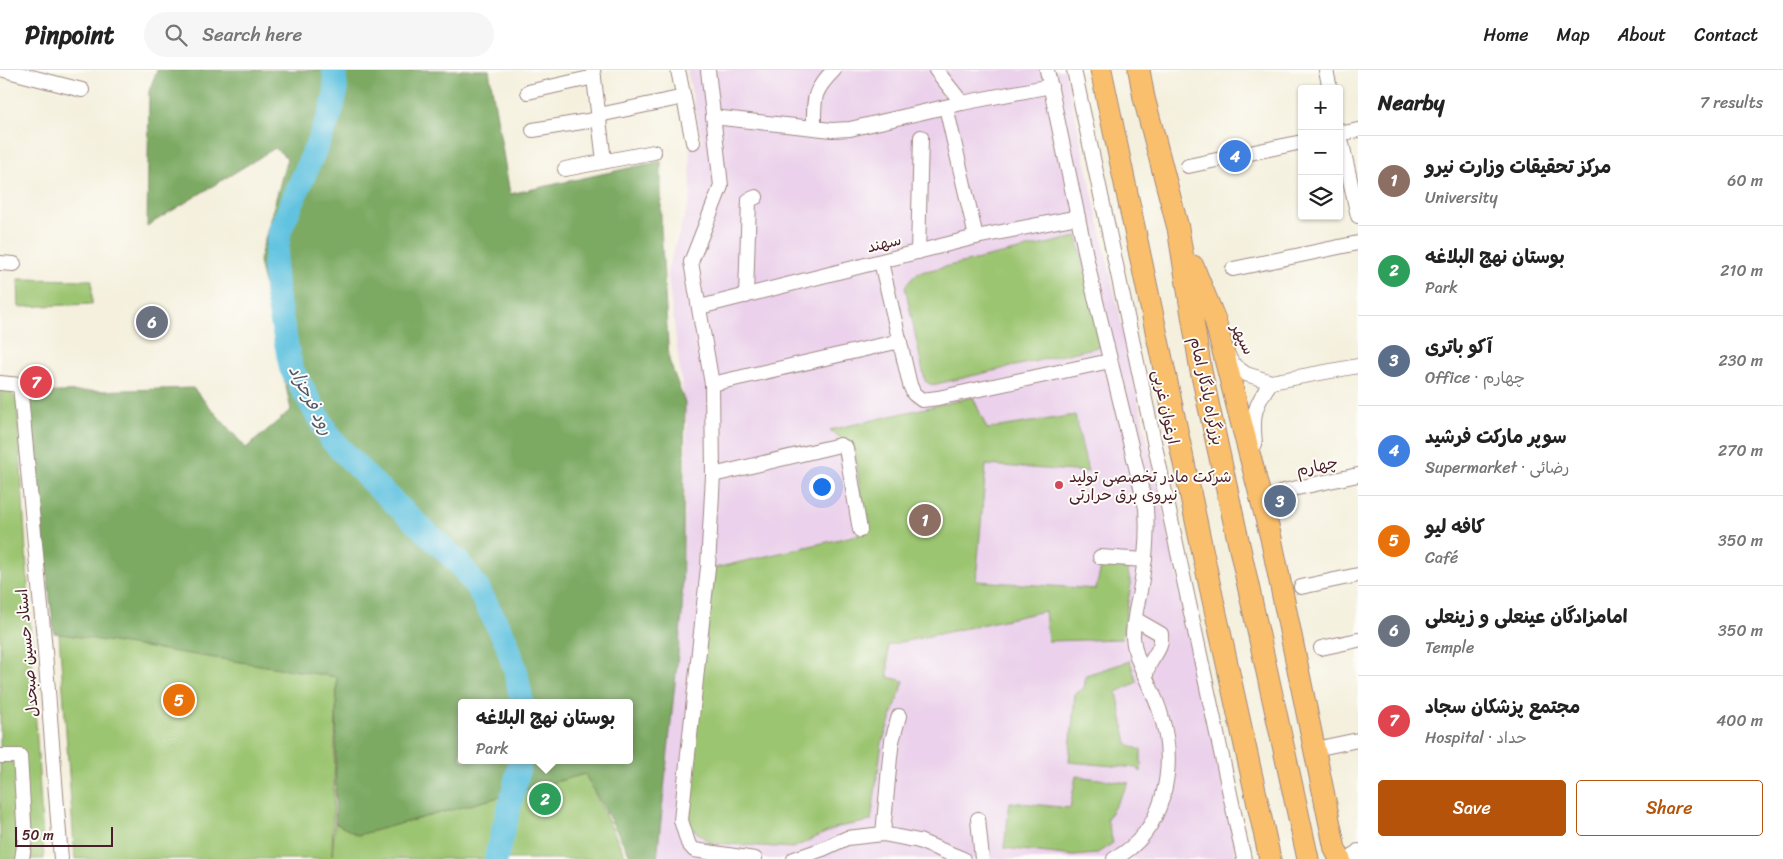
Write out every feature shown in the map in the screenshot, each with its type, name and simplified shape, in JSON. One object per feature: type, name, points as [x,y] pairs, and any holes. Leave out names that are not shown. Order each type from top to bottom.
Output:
[{"type":"highway","points":[[1101,70],[1209,582],[1270,859]]},
{"type":"highway","name":"بزرگراه یادگار امام","points":[[1139,70],[1144,98],[1178,228],[1201,371],[1308,859]]},
{"type":"highway","points":[[1178,228],[1215,320],[1260,494],[1283,591],[1335,849],[1340,859]]},
{"type":"street","points":[[4,70],[82,90]]},
{"type":"street","points":[[678,70],[693,142]]},
{"type":"street","points":[[708,70],[721,186],[691,262],[712,384],[713,474],[708,567],[681,820],[688,842],[694,850],[755,859]]},
{"type":"street","points":[[814,128],[815,96],[820,84],[834,70]]},
{"type":"street","points":[[936,70],[962,103]]},
{"type":"street","points":[[1047,70],[1110,360],[1146,508],[1148,538],[1133,634],[1134,647],[1161,715],[1165,730],[1168,767],[1162,802],[1141,839],[1125,853],[1114,859]]},
{"type":"street","name":"ارغوان غربی","points":[[1074,70],[1244,859]]},
{"type":"street","points":[[1326,70],[1329,85]]},
{"type":"street","points":[[528,92],[593,73],[604,161]]},
{"type":"street","points":[[713,116],[832,130],[850,129],[962,103],[1051,86]]},
{"type":"street","points":[[533,130],[684,97]]},
{"type":"street","points":[[946,107],[976,238]]},
{"type":"street","points":[[1343,132],[1358,130]]},
{"type":"street","points":[[918,252],[921,137]]},
{"type":"street","points":[[1188,166],[1298,143]]},
{"type":"street","points":[[1343,147],[1358,216]]},
{"type":"street","points":[[565,169],[654,152]]},
{"type":"street","points":[[746,296],[749,200],[756,197]]},
{"type":"street","name":"سهند","points":[[700,307],[976,238],[1078,217]]},
{"type":"street","points":[[1233,269],[1358,243]]},
{"type":"street","points":[[0,262],[14,264]]},
{"type":"street","points":[[881,262],[910,385],[914,394],[922,400],[1110,360]]},
{"type":"street","name":"سپهر","points":[[1215,320],[1232,362],[1239,370],[1246,374],[1271,382],[1358,366]]},
{"type":"street","points":[[712,384],[900,342]]},
{"type":"street","points":[[1260,494],[1254,410],[1259,398],[1271,382]]},
{"type":"street","name":"استاد حسین صبحدل","points":[[0,383],[20,385],[62,859]]},
{"type":"street","points":[[713,474],[840,445],[846,448],[860,530]]},
{"type":"street","name":"چهارم","points":[[1283,491],[1358,475]]},
{"type":"street","points":[[1100,557],[1145,560]]},
{"type":"street","points":[[1301,587],[1358,574]]},
{"type":"street","points":[[1135,619],[1161,634],[1162,642],[1160,649],[1150,662],[1146,675]]},
{"type":"street","points":[[1321,648],[1358,640]]},
{"type":"street","points":[[883,834],[892,741],[899,716]]},
{"type":"street","points":[[1315,749],[1358,740]]},
{"type":"street","points":[[0,756],[20,756],[25,840],[22,859]]},
{"type":"street","points":[[978,819],[982,859]]},
{"type":"street","points":[[799,858],[846,838],[883,834],[919,841],[963,859]]},
{"type":"street","name":"ارغوان غربی","points":[[1238,859],[1240,840]]},
{"type":"street","points":[[1351,859],[1358,851]]},
{"type":"shaded area","points":[[687,70],[1065,70],[1225,790],[1235,844],[1235,859],[657,859],[682,620],[687,425],[667,271],[691,196],[689,145],[702,141]]},
{"type":"green space","points":[[157,70],[489,70],[510,194],[661,161],[661,228],[669,360],[685,403],[682,615],[657,859],[632,859],[585,774],[358,835],[335,823],[337,677],[54,633],[26,393],[193,388],[246,448],[291,410],[259,261],[287,158],[275,148],[147,226],[149,91]]},
{"type":"green space","points":[[1077,237],[1102,346],[932,385],[925,381],[905,286],[917,273]]},
{"type":"green space","points":[[18,279],[92,280],[92,304],[19,307]]},
{"type":"green space","points":[[0,387],[6,388],[17,399],[44,859],[0,859]]},
{"type":"green space","points":[[973,397],[987,429],[1075,415],[1088,472],[986,465],[976,581],[1096,589],[1102,563],[1126,565],[1131,584],[1122,639],[1048,641],[1045,611],[888,645],[888,677],[904,681],[882,743],[871,821],[838,827],[793,848],[710,843],[687,824],[693,729],[715,568],[866,533],[854,448],[830,430]]},
{"type":"green space","points":[[59,633],[337,677],[332,855],[335,823],[358,835],[585,774],[627,859],[75,859]]},
{"type":"green space","points":[[1130,661],[1137,682],[1117,692],[1127,744],[1141,750],[1141,772],[1136,768],[1069,762],[1075,694],[1084,688],[1086,675]]},
{"type":"green space","points":[[1076,776],[1129,783],[1107,819],[1113,843],[1096,854],[1074,856],[1004,848],[1010,802],[1070,808]]},
{"type":"waterway","name":"رود فرحزاد","points":[[334,70],[336,92],[330,115],[280,230],[274,266],[277,296],[291,368],[330,438],[369,479],[458,562],[478,589],[506,641],[516,672],[521,699]]},
{"type":"waterway","name":"رود فرحزاد","points":[[496,859],[519,764]]},
{"type":"place","name":"سوپر مارکت فرشید","points":[[1235,156]]},
{"type":"place","name":"امامزادگان عینعلی و زینعلی","points":[[152,322]]},
{"type":"place","name":"مجتمع پزشکان سجاد","points":[[36,382]]},
{"type":"place","name":"شرکت مادر تخصصی تولید نیروی برق حرارتی","points":[[1059,485]]},
{"type":"place","name":"آکو باتری","points":[[1280,501]]},
{"type":"place","name":"مرکز تحقیقات وزارت نیرو","points":[[925,520]]},
{"type":"place","name":"کافه لیو","points":[[179,700]]},
{"type":"place","name":"بوستان نهج البلاغه","points":[[545,799]]}]
